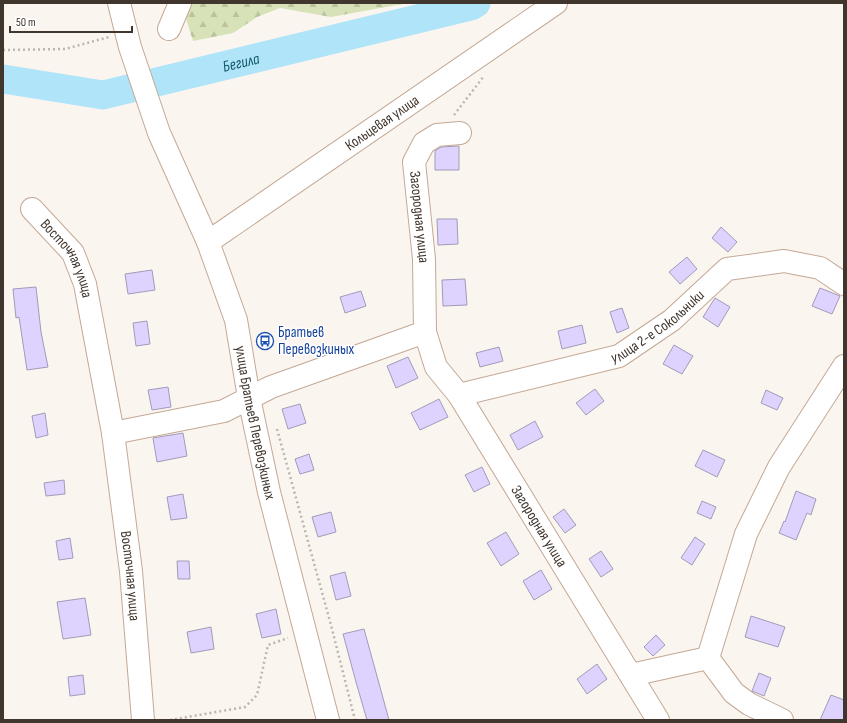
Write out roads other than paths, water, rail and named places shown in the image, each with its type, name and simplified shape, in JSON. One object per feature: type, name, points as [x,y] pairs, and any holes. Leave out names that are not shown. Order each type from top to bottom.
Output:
[{"type":"street","name":"улица Братьев Перевозкиных","points":[[119,3],[128,40],[159,133],[208,242],[236,320],[249,398],[269,492],[328,720]]},
{"type":"street","points":[[169,29],[180,3]]},
{"type":"street","name":"Кольцевая улица","points":[[208,242],[556,3]]},
{"type":"street","name":"Загородная улица","points":[[460,133],[437,135],[424,143],[414,162],[424,259],[425,332],[436,367],[459,395],[658,720]]},
{"type":"street","name":"Восточная улица","points":[[32,209],[73,253],[85,284],[113,433],[131,571],[143,720]]},
{"type":"street","name":"улица 2-е Сокольники","points":[[459,395],[619,356],[672,320],[727,269],[784,261],[820,268],[844,284]]},
{"type":"street","points":[[113,433],[224,411],[271,387],[425,332]]},
{"type":"street","points":[[708,658],[746,534],[779,467],[844,366]]},
{"type":"street","points":[[631,675],[708,658]]},
{"type":"street","points":[[708,658],[734,693],[750,704],[782,720]]},
{"type":"waterway","name":"Бегила","points":[[3,79],[103,95],[471,6],[476,3]]},
{"type":"place","name":"Братьев Перевозкиных","points":[[265,341]]}]
